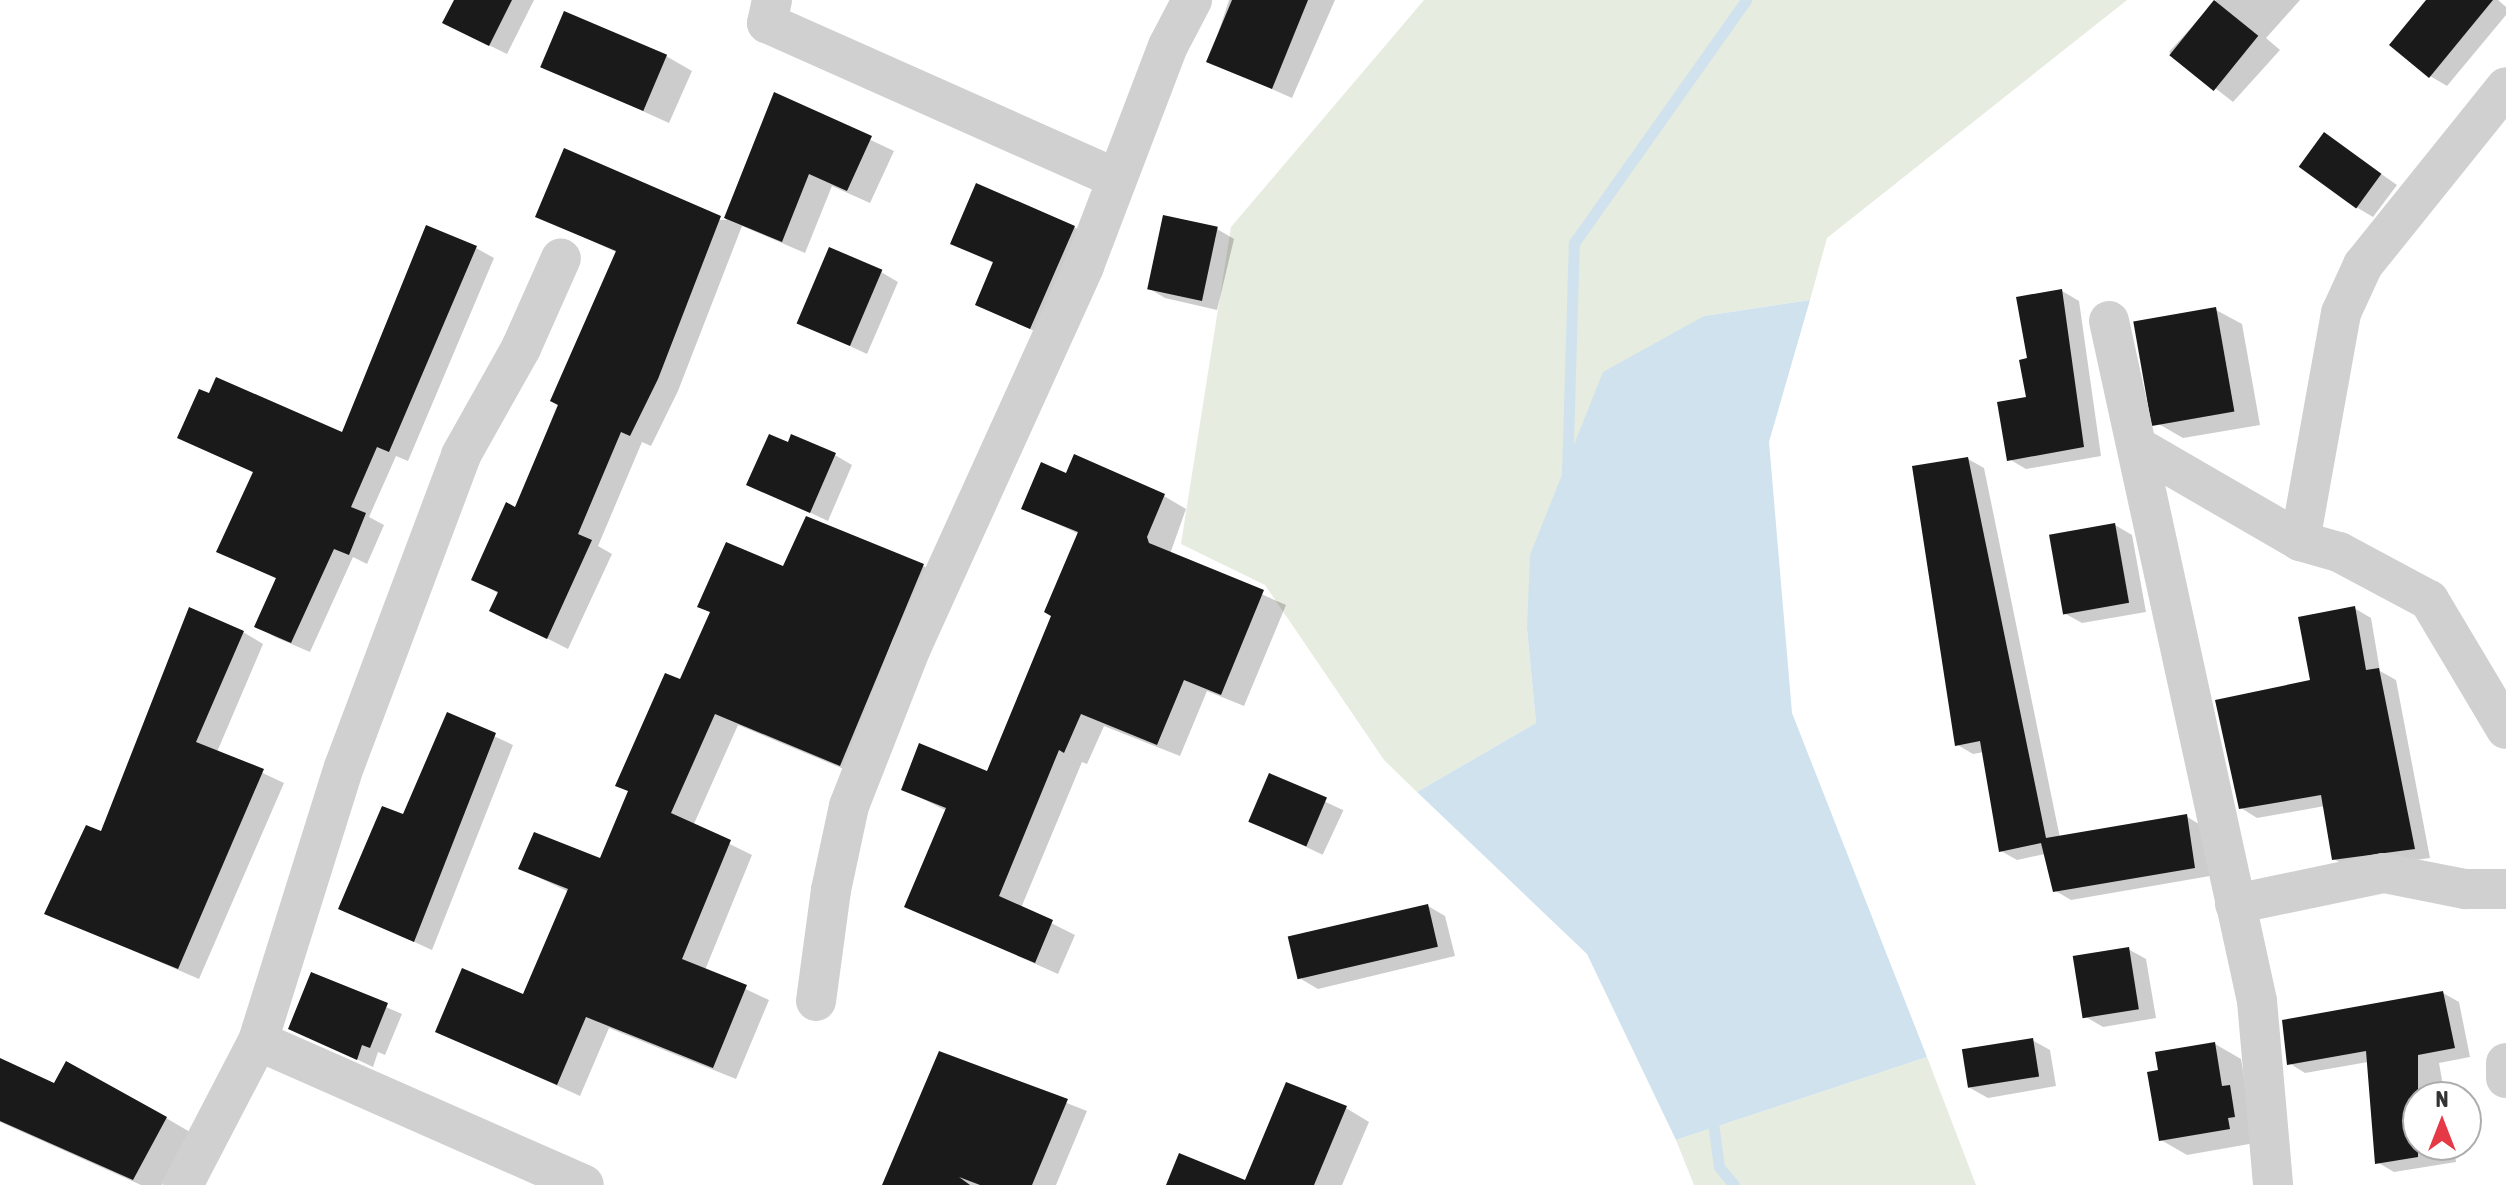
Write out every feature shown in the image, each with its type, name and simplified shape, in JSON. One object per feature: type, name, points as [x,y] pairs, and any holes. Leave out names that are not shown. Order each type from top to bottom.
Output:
[{"type":"street","points":[[772,0],[767,23],[1117,179]]},
{"type":"street","points":[[816,1001],[831,890],[849,806],[911,648],[1084,266],[1168,46],[1192,0]]},
{"type":"street","points":[[2300,541],[2341,313],[2363,265],[2506,87]]},
{"type":"street","points":[[183,1185],[258,1041],[344,767],[461,455],[521,348],[561,258]]},
{"type":"street","points":[[2109,321],[2257,1001],[2273,1185]]},
{"type":"street","points":[[2138,447],[2300,541],[2339,552],[2429,600],[2506,729]]},
{"type":"street","points":[[2235,904],[2384,873],[2465,889],[2506,889]]},
{"type":"street","points":[[258,1041],[584,1185]]},
{"type":"street","points":[[2506,1063],[2506,1078]]},
{"type":"shaded area","points":[[1424,0],[2127,0],[1827,238],[1810,300],[1704,316],[1527,629],[1536,723],[1417,792],[1384,760],[1265,585],[1181,544],[1231,227]]},
{"type":"shaded area","points":[[1927,1057],[1976,1185],[1694,1185],[1676,1140]]},
{"type":"water","points":[[1810,300],[1769,442],[1792,713],[1927,1057],[1676,1140],[1587,954],[1417,792],[1536,723],[1527,629],[1530,555],[1603,372],[1704,316]]},
{"type":"building","points":[[454,0],[512,0],[489,46],[442,23]]},
{"type":"building","points":[[1232,0],[1308,0],[1272,89],[1206,62]]},
{"type":"building","points":[[2214,0],[2258,36],[2214,91],[2169,55]]},
{"type":"building","points":[[2426,0],[2493,0],[2429,78],[2389,45]]},
{"type":"building","points":[[564,11],[667,55],[643,111],[540,67]]},
{"type":"building","points":[[774,92],[872,136],[847,191],[809,174],[782,242],[724,218]]},
{"type":"building","points":[[2324,132],[2381,174],[2356,209],[2299,167]]},
{"type":"building","points":[[564,148],[721,216],[658,379],[630,436],[621,432],[578,534],[592,540],[547,639],[489,611],[498,592],[471,580],[506,502],[515,507],[558,405],[550,401],[616,251],[535,217]]},
{"type":"building","points":[[976,183],[1075,226],[1030,329],[975,305],[993,262],[950,244]]},
{"type":"building","points":[[1163,215],[1218,227],[1202,301],[1147,289]]},
{"type":"building","points":[[426,225],[477,246],[389,452],[377,447],[351,507],[366,513],[349,555],[334,549],[291,643],[254,627],[276,578],[216,552],[253,472],[177,438],[199,389],[209,393],[216,377],[342,432]]},
{"type":"building","points":[[829,247],[882,270],[850,346],[797,323]]},
{"type":"building","points":[[2062,289],[2084,447],[2007,461],[1997,402],[2026,397],[2019,360],[2027,358],[2016,297]]},
{"type":"building","points":[[2216,307],[2234,411],[2152,426],[2133,322]]},
{"type":"building","points":[[769,434],[788,442],[791,434],[836,453],[810,513],[746,485]]},
{"type":"building","points":[[1074,454],[1165,494],[1147,537],[1149,543],[1264,590],[1221,695],[1184,680],[1157,745],[1081,714],[1064,753],[1059,750],[999,896],[1053,920],[1035,963],[904,907],[946,808],[901,790],[919,743],[987,771],[1051,616],[1044,612],[1078,532],[1021,509],[1041,462],[1066,473]]},
{"type":"building","points":[[1968,457],[2046,838],[2187,814],[2195,868],[2053,892],[2041,843],[1999,852],[1980,741],[1955,746],[1912,466]]},
{"type":"building","points":[[806,516],[924,564],[840,766],[715,714],[671,813],[731,840],[682,959],[747,985],[713,1068],[586,1017],[557,1085],[435,1032],[462,968],[523,994],[568,889],[518,869],[534,832],[600,858],[628,791],[615,786],[665,673],[680,679],[710,612],[697,607],[726,542],[783,566]]},
{"type":"building","points":[[2115,523],[2129,603],[2063,614],[2049,535]]},
{"type":"building","points":[[2355,606],[2366,670],[2379,668],[2415,849],[2332,860],[2321,795],[2239,809],[2215,700],[2310,680],[2298,617]]},
{"type":"building","points":[[189,607],[244,631],[196,742],[264,769],[178,969],[44,914],[86,825],[101,831]]},
{"type":"building","points":[[447,712],[496,733],[414,942],[338,909],[382,806],[403,814]]},
{"type":"building","points":[[1269,773],[1327,798],[1306,846],[1248,822]]},
{"type":"building","points":[[1428,904],[1438,947],[1298,979],[1288,936]]},
{"type":"building","points":[[2129,947],[2139,1009],[2083,1018],[2073,956]]},
{"type":"building","points":[[311,972],[388,1003],[370,1048],[362,1045],[357,1060],[288,1029]]},
{"type":"building","points":[[2443,991],[2455,1048],[2418,1055],[2418,1081],[2402,1081],[2402,1160],[2375,1164],[2366,1051],[2287,1065],[2282,1020]]},
{"type":"building","points":[[2033,1038],[2039,1077],[1968,1088],[1962,1049]]},
{"type":"building","points":[[2215,1042],[2222,1086],[2230,1085],[2235,1117],[2228,1118],[2230,1129],[2159,1141],[2147,1072],[2158,1070],[2155,1052]]},
{"type":"building","points":[[939,1051],[1068,1099],[1032,1185],[980,1185],[959,1177],[970,1185],[882,1185]]},
{"type":"building","points":[[0,1058],[54,1083],[66,1061],[167,1117],[133,1180],[0,1121]]},
{"type":"building","points":[[1286,1082],[1347,1106],[1314,1185],[1166,1185],[1179,1153],[1245,1180]]},
{"type":"waterway","points":[[1567,474],[1574,243],[1746,0]]},
{"type":"waterway","points":[[1712,1115],[1719,1167],[1734,1185]]}]
